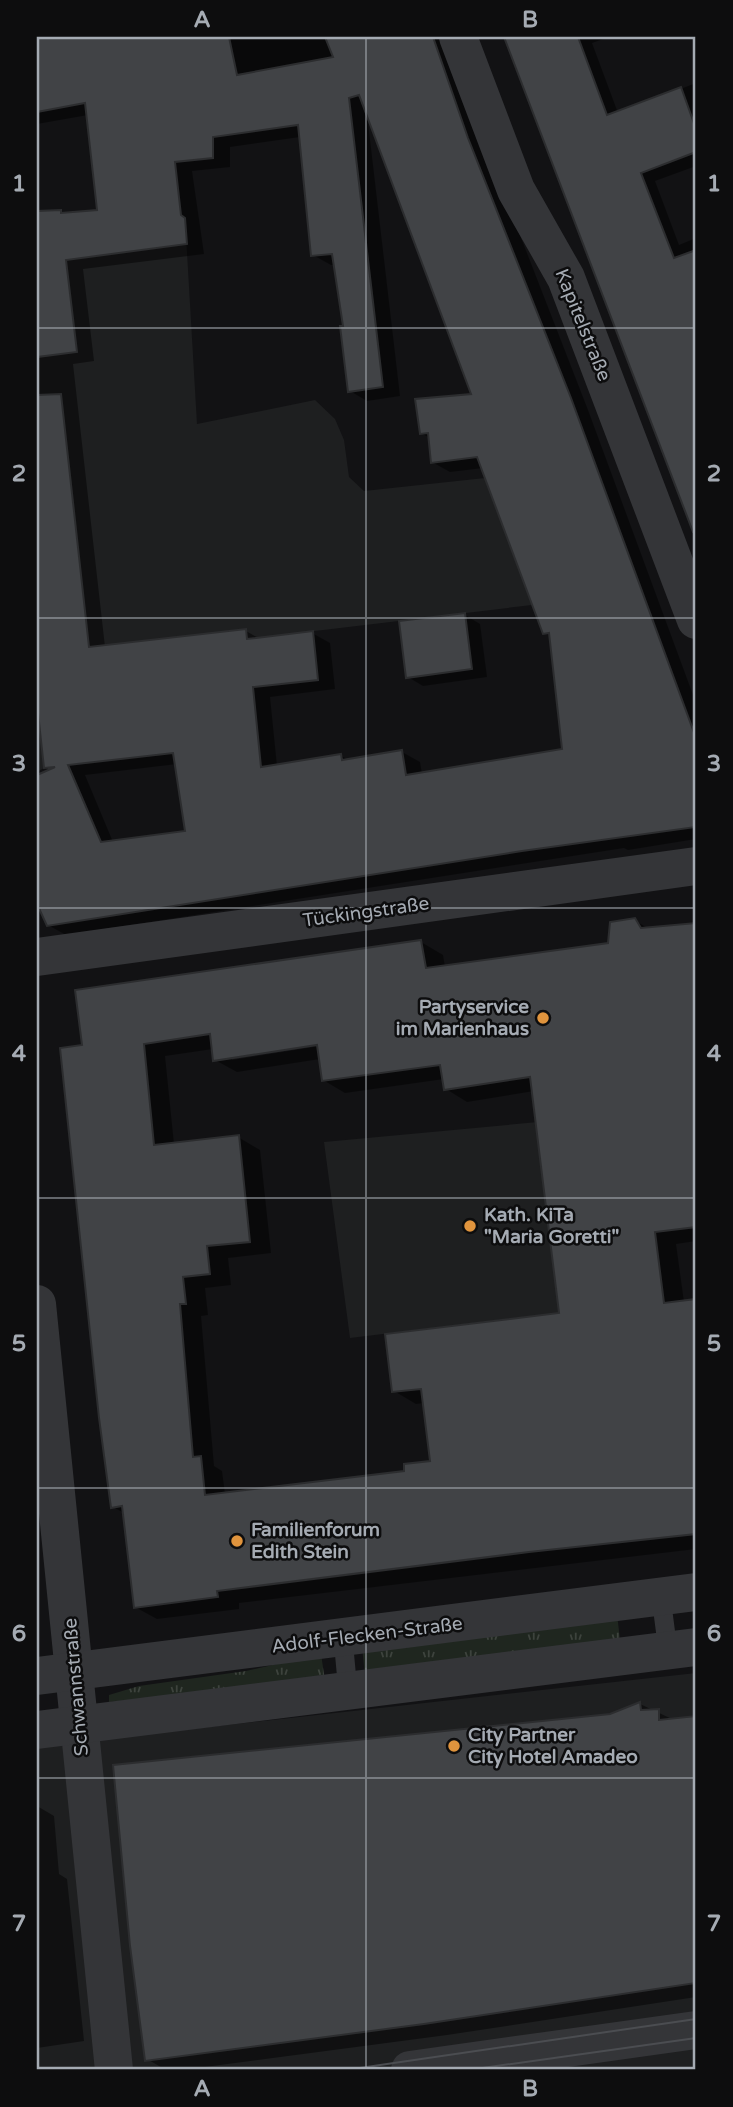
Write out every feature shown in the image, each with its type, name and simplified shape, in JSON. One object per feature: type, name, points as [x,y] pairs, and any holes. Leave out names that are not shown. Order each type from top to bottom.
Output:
[{"type":"street","name":"Kapitelstraße","points":[[458,37],[516,190],[566,278],[696,620]]},
{"type":"street","name":"Tückingstraße","points":[[37,957],[696,866]]},
{"type":"street","name":"Schwannstraße","points":[[37,1304],[114,2070]]},
{"type":"street","name":"Adolf-Flecken-Straße","points":[[37,1676],[679,1595]]},
{"type":"street","points":[[37,1730],[682,1649]]},
{"type":"street","points":[[410,2070],[467,2066],[696,2030]]},
{"type":"lane","points":[[679,1595],[682,1649]]},
{"type":"lane","points":[[343,1638],[348,1692]]},
{"type":"shaded area","points":[[163,203],[185,218],[197,424],[315,400],[335,419],[344,440],[349,477],[364,491],[485,478],[532,605],[248,639],[259,744],[44,768],[37,772],[37,215]]},
{"type":"shaded area","name":"Kath. KiTa \"Maria Goretti\"","points":[[592,1117],[613,1309],[350,1338],[324,1142]]},
{"type":"shaded area","points":[[696,1673],[696,2070],[37,2070],[37,1746]]},
{"type":"green space","points":[[617,1614],[620,1640],[365,1676],[362,1646]]},
{"type":"green space","points":[[321,1654],[325,1681],[109,1702],[109,1695],[139,1686],[246,1671]]},
{"type":"building","points":[[37,37],[229,37],[237,75],[333,57],[325,37],[433,37],[468,138],[571,398],[696,738],[696,827],[522,851],[47,926],[37,904],[37,775],[55,767],[44,768],[37,704],[37,395],[61,394],[89,647],[246,629],[247,639],[313,631],[318,680],[253,687],[261,767],[341,754],[342,760],[402,750],[406,775],[562,749],[549,633],[543,634],[477,457],[431,463],[428,433],[420,434],[415,399],[471,394],[359,95],[349,98],[383,387],[348,392],[340,326],[343,326],[332,254],[311,256],[298,125],[213,137],[213,158],[175,162],[187,244],[66,260],[77,352],[37,357],[37,211],[61,210],[61,213],[97,210],[85,103],[37,112]],"holes":[[[173,753],[185,831],[101,842],[68,765]]]},
{"type":"building","points":[[504,37],[578,37],[607,115],[681,87],[696,129],[696,152],[641,173],[674,258],[696,250],[696,531],[693,532]]},
{"type":"building","points":[[465,613],[472,669],[406,678],[399,621]]},
{"type":"building","points":[[635,918],[641,928],[696,923],[696,1227],[655,1232],[664,1303],[696,1299],[696,1534],[217,1591],[218,1597],[134,1608],[122,1506],[111,1508],[99,1418],[60,1048],[82,1045],[75,990],[421,940],[426,968],[608,943],[610,922]],"holes":[[[210,1034],[213,1061],[317,1045],[322,1081],[440,1065],[444,1090],[530,1077],[559,1313],[385,1334],[392,1392],[421,1389],[430,1461],[404,1464],[404,1471],[205,1495],[201,1456],[193,1457],[180,1304],[186,1304],[183,1277],[210,1274],[207,1246],[250,1242],[239,1135],[154,1145],[144,1044]]]},
{"type":"building","points":[[640,1702],[641,1710],[659,1709],[659,1720],[696,1716],[696,1983],[424,2024],[145,2061],[130,1946],[113,1765],[610,1714]]},
{"type":"tram line","points":[[346,2070],[696,2019]]},
{"type":"tram line","points":[[468,2070],[696,2038]]},
{"type":"place","name":"Partyservice im Marienhaus","points":[[543,1018]]},
{"type":"place","name":"Kath. KiTa \"Maria Goretti\"","points":[[470,1226]]},
{"type":"place","name":"Familienforum Edith Stein","points":[[237,1541]]},
{"type":"place","name":"City Partner City Hotel Amadeo","points":[[454,1746]]}]
